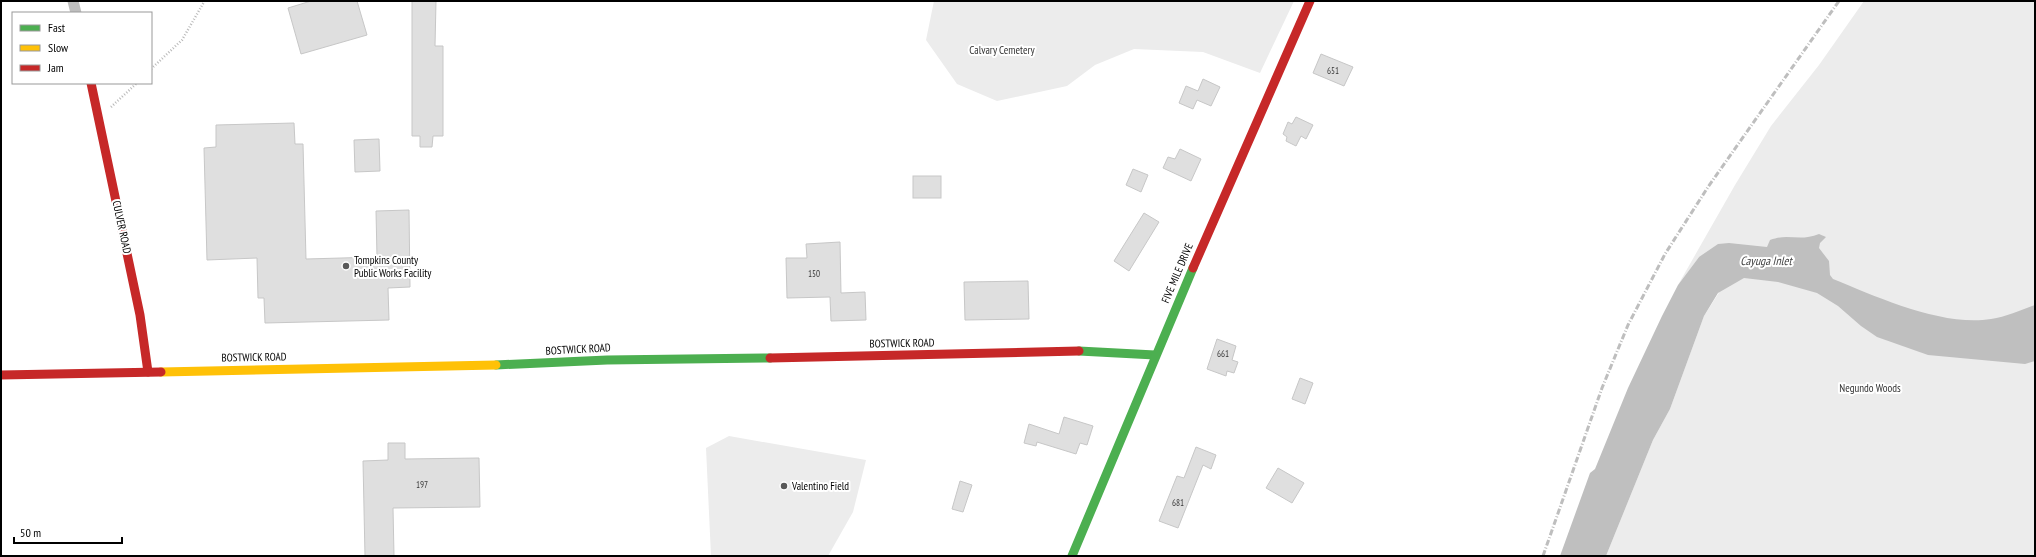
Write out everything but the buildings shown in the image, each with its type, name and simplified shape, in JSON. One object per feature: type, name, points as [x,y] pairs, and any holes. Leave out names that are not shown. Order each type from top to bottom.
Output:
[{"type":"street","points":[[73,1],[76,12]]},
{"type":"street","name":"FIVE MILE DRIVE","points":[[1072,556],[1149,375],[1155,355],[1310,1]]},
{"type":"street","name":"CULVER ROAD","points":[[92,84],[140,315],[148,372]]},
{"type":"street","name":"BOSTWICK ROAD","points":[[1,375],[507,365],[608,360],[1076,351],[1155,355]]},
{"type":"path","points":[[152,68],[182,40],[204,1]]},
{"type":"path","points":[[101,125],[102,116],[136,84]]},
{"type":"green space","name":"Calvary Cemetery","points":[[934,1],[1294,1],[1260,73],[1203,52],[1134,49],[1095,65],[1067,86],[997,101],[957,84],[926,40]]},
{"type":"green space","name":"Negundo Woods","points":[[1864,1],[2035,1],[2035,556],[1606,556],[1653,440],[1670,409],[1704,316],[1720,291],[1699,257],[1678,285],[1735,185],[1771,126],[1819,65]]},
{"type":"green space","name":"Valentino Field","points":[[729,436],[866,460],[853,512],[828,556],[711,556],[706,448]]},
{"type":"water","name":"Cayuga Inlet","points":[[1819,234],[1826,237],[1820,243],[1819,248],[1829,261],[1830,275],[1833,279],[1910,309],[1952,319],[1972,320],[2002,317],[2035,305],[2035,361],[2025,364],[1928,355],[1877,337],[1861,326],[1838,306],[1817,293],[1778,282],[1744,278],[1718,293],[1704,316],[1670,409],[1653,440],[1606,556],[1560,556],[1590,473],[1595,469],[1628,388],[1678,285],[1699,257],[1718,244],[1729,243],[1767,247],[1770,240],[1776,238],[1806,237]]},
{"type":"railway","points":[[1543,556],[1602,388],[1628,325],[1665,254],[1708,187],[1839,1]]},
{"type":"traffic: fast","points":[[1072,556],[1193,268]]},
{"type":"traffic: fast","points":[[1079,351],[1155,355]]},
{"type":"traffic: fast","points":[[496,365],[607,360],[770,358]]},
{"type":"traffic: slow","points":[[161,372],[496,365]]},
{"type":"traffic: jam","points":[[1193,268],[1310,1]]},
{"type":"traffic: jam","points":[[91,84],[140,315],[148,372]]},
{"type":"traffic: jam","points":[[770,358],[1079,351]]},
{"type":"traffic: jam","points":[[1,375],[161,372]]},
{"type":"place","name":"Tompkins County Public Works Facility","points":[[346,266]]},
{"type":"place","name":"Valentino Field","points":[[784,486]]}]
